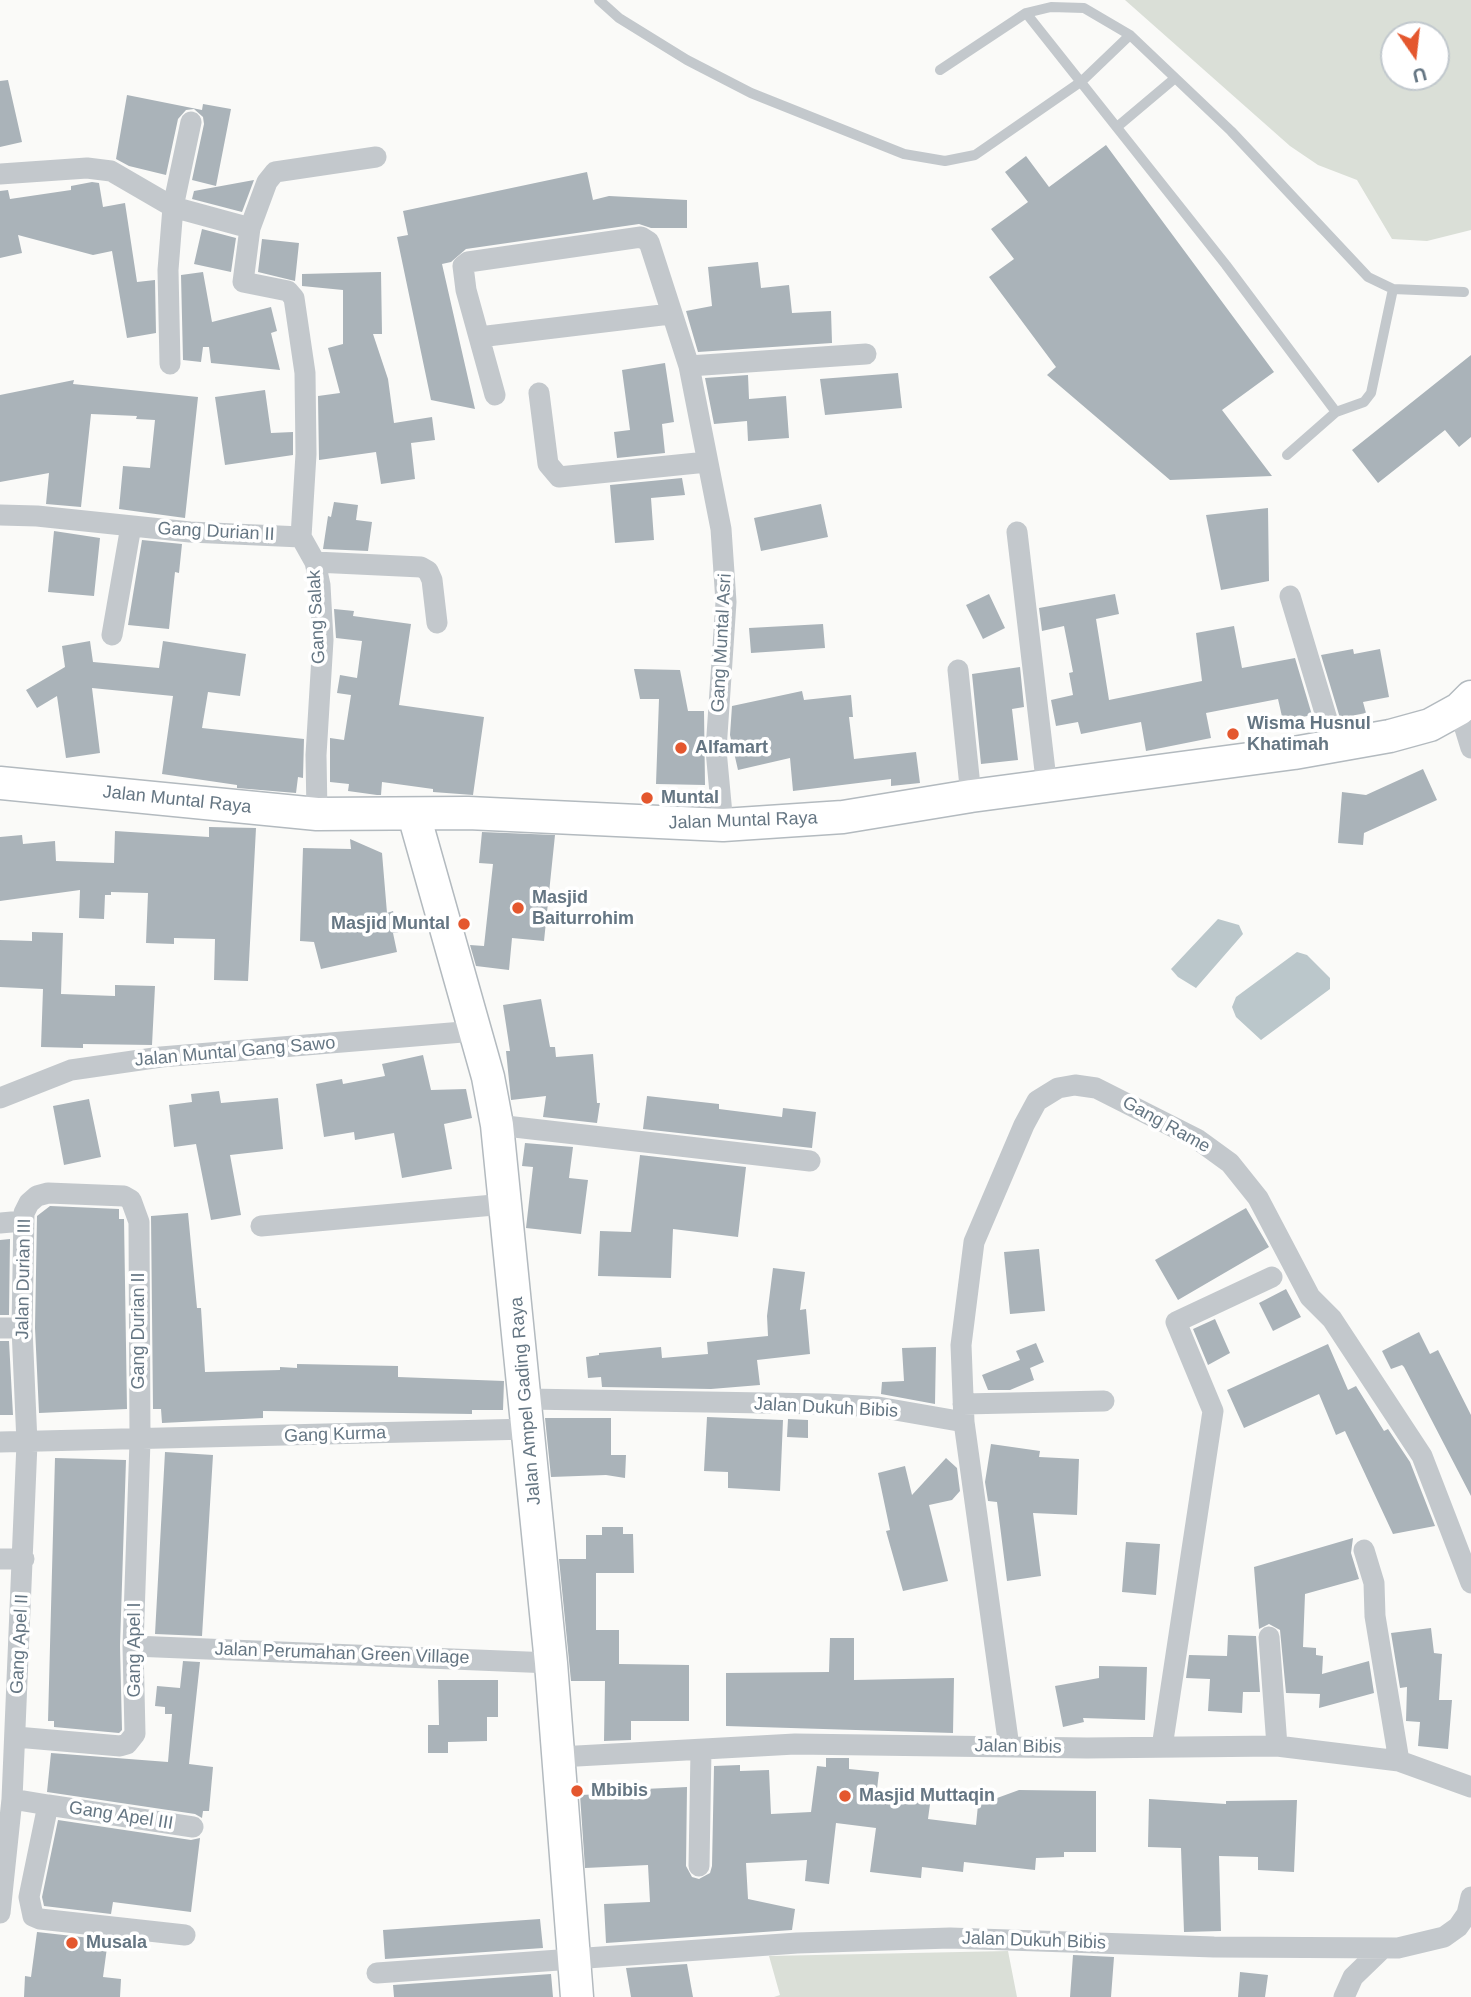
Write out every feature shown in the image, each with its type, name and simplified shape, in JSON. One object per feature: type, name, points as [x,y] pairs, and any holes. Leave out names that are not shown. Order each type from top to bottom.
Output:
[{"type":"main road","name":"Jalan Muntal Raya","points":[[0,783],[317,814],[468,813],[723,825],[843,817],[971,796],[1047,788],[1335,746],[1430,725],[1465,703]]},
{"type":"main road","name":"Jalan Ampel Gading Raya","points":[[414,815],[475,1031],[497,1125],[551,1663],[577,1997]]},
{"type":"street","points":[[170,364],[168,270],[173,206],[191,122]]},
{"type":"street","points":[[301,537],[306,454],[305,373],[294,298],[288,290],[243,282],[250,228],[267,182],[275,172],[376,157]]},
{"type":"street","points":[[0,174],[87,168],[111,171],[173,206],[250,228]]},
{"type":"street","name":"Gang Muntal Asri","points":[[495,395],[463,270],[468,261],[641,237],[649,242],[670,314],[689,366],[726,568],[716,750],[723,825]]},
{"type":"street","points":[[479,337],[670,314]]},
{"type":"street","points":[[689,366],[866,354]]},
{"type":"street","points":[[538,393],[548,464],[559,477],[707,462]]},
{"type":"street","name":"Gang Durian II","points":[[0,515],[301,537]]},
{"type":"street","points":[[112,635],[131,526]]},
{"type":"street","points":[[1017,532],[1047,788]]},
{"type":"street","name":"Gang Salak","points":[[301,537],[314,562],[320,585],[323,640],[316,755],[317,814]]},
{"type":"street","points":[[314,562],[421,568],[428,571],[432,580],[437,623]]},
{"type":"street","points":[[1290,596],[1335,746]]},
{"type":"street","points":[[958,670],[971,796]]},
{"type":"street","points":[[1465,703],[1471,748]]},
{"type":"street","name":"Jalan Muntal Gang Sawo","points":[[0,1098],[71,1070],[161,1057],[475,1031]]},
{"type":"street","name":"Gang Rame","points":[[963,1413],[961,1345],[974,1242],[1037,1101],[1045,1094],[1066,1086],[1096,1088],[1197,1139],[1230,1163],[1258,1198],[1310,1297],[1332,1319],[1422,1455],[1471,1583]]},
{"type":"street","points":[[497,1125],[810,1161]]},
{"type":"street","name":"Jalan Durian III","points":[[27,1443],[22,1328],[23,1221],[29,1203],[48,1193],[124,1196],[131,1200],[139,1222]]},
{"type":"street","points":[[261,1226],[505,1204]]},
{"type":"street","points":[[0,1223],[23,1221]]},
{"type":"street","name":"Gang Durian II","points":[[139,1222],[140,1441]]},
{"type":"street","points":[[1162,1747],[1213,1411],[1176,1322],[1272,1277]]},
{"type":"street","points":[[0,1328],[22,1328]]},
{"type":"street","name":"Jalan Dukuh Bibis","points":[[528,1414],[826,1404],[963,1413],[1104,1401]]},
{"type":"street","points":[[963,1413],[1009,1748]]},
{"type":"street","name":"Gang Kurma","points":[[0,1442],[140,1441],[528,1414]]},
{"type":"street","name":"Gang Apel I","points":[[16,1737],[120,1746],[131,1741],[136,1727],[133,1646],[140,1441]]},
{"type":"street","name":"Gang Apel II","points":[[0,1913],[16,1737],[9,1661],[24,1559],[27,1443]]},
{"type":"street","points":[[1364,1550],[1374,1583],[1375,1616],[1399,1761]]},
{"type":"street","points":[[0,1559],[24,1559]]},
{"type":"street","points":[[1269,1637],[1277,1746]]},
{"type":"street","name":"Jalan Perumahan Green Village","points":[[133,1646],[551,1663]]},
{"type":"street","name":"Jalan Bibis","points":[[559,1757],[795,1744],[1009,1748],[1277,1746],[1399,1761],[1471,1787]]},
{"type":"street","points":[[699,1866],[701,1749]]},
{"type":"street","points":[[12,1799],[48,1805],[29,1897],[29,1910],[40,1919],[185,1935]]},
{"type":"street","name":"Gang Apel III","points":[[48,1805],[193,1828]]},
{"type":"street","name":"Jalan Dukuh Bibis","points":[[377,1973],[573,1956],[797,1943],[950,1938],[1214,1947],[1383,1948],[1444,1937],[1458,1927],[1467,1914],[1471,1897]]},
{"type":"street","points":[[1344,1997],[1353,1977],[1383,1948]]},
{"type":"lane","points":[[599,0],[618,18],[687,60],[751,93],[904,155],[945,162],[975,155],[1082,81],[1130,35]]},
{"type":"lane","points":[[940,69],[1027,13],[1052,7],[1084,8],[1130,35],[1231,131],[1356,267],[1393,289],[1464,292]]},
{"type":"lane","points":[[1027,13],[1226,265],[1336,412]]},
{"type":"lane","points":[[1117,127],[1174,79]]},
{"type":"lane","points":[[1287,456],[1336,412],[1364,402],[1371,393],[1393,289]]},
{"type":"shaded area","points":[[1125,0],[1471,0],[1471,230],[1427,241],[1392,239],[1357,180],[1318,165],[1290,146]]},
{"type":"shaded area","points":[[1218,919],[1239,925],[1243,934],[1196,988],[1178,977],[1171,969]]},
{"type":"shaded area","points":[[1297,952],[1307,955],[1330,978],[1330,989],[1261,1040],[1236,1017],[1232,1007],[1236,997]]},
{"type":"shaded area","points":[[1008,1951],[1017,1997],[774,1997],[780,1995],[769,1956]]},
{"type":"building","points":[[8,80],[22,142],[0,147],[0,81]]},
{"type":"building","points":[[127,95],[202,110],[203,104],[231,109],[216,186],[192,180],[204,124],[203,117],[194,109],[186,110],[178,119],[166,175],[129,166],[116,159]]},
{"type":"building","points":[[1106,145],[1274,372],[1222,410],[1272,476],[1170,480],[1047,375],[1056,367],[989,277],[1014,259],[991,229],[1028,202],[1005,172],[1026,156],[1049,187]]},
{"type":"building","points":[[587,172],[593,200],[609,196],[687,200],[687,228],[651,228],[639,224],[466,249],[451,262],[442,264],[475,409],[431,400],[397,237],[408,235],[403,211]]},
{"type":"building","points":[[254,180],[242,212],[192,199],[194,191]]},
{"type":"building","points":[[99,183],[103,207],[125,203],[137,282],[155,280],[156,333],[127,338],[112,251],[93,255],[18,235],[22,253],[0,258],[0,191],[8,190],[10,199],[71,190],[71,186]]},
{"type":"building","points":[[202,229],[236,238],[231,272],[194,264]]},
{"type":"building","points":[[262,239],[299,243],[295,281],[258,272]]},
{"type":"building","points":[[758,262],[761,288],[789,285],[792,313],[831,311],[832,343],[698,352],[686,311],[712,306],[708,267]]},
{"type":"building","points":[[203,272],[212,322],[271,307],[277,331],[271,333],[280,370],[211,363],[209,347],[203,347],[201,362],[183,360],[181,275]]},
{"type":"building","points":[[381,272],[382,334],[373,334],[388,379],[394,423],[432,417],[435,440],[411,443],[415,479],[381,484],[376,452],[319,460],[318,396],[340,393],[328,348],[343,344],[343,290],[302,286],[302,274]]},
{"type":"building","points":[[1471,355],[1471,437],[1459,447],[1445,430],[1378,483],[1352,450]]},
{"type":"building","points":[[665,363],[674,422],[662,424],[665,453],[617,458],[614,432],[630,430],[622,370]]},
{"type":"building","points":[[898,373],[902,408],[825,415],[820,379]]},
{"type":"building","points":[[748,375],[749,399],[786,396],[789,438],[748,441],[747,421],[714,424],[705,378]]},
{"type":"building","points":[[74,380],[73,384],[198,397],[185,518],[119,509],[123,466],[150,468],[155,420],[136,419],[137,416],[91,414],[81,507],[46,504],[49,473],[0,482],[0,395]]},
{"type":"building","points":[[265,390],[271,433],[293,432],[293,455],[225,465],[215,397]]},
{"type":"building","points":[[682,478],[685,495],[651,498],[654,540],[615,543],[610,485]]},
{"type":"building","points":[[334,502],[358,505],[356,520],[372,522],[368,551],[323,549],[328,516],[331,517]]},
{"type":"building","points":[[821,504],[828,537],[761,551],[754,518]]},
{"type":"building","points":[[1268,508],[1269,581],[1221,590],[1206,515]]},
{"type":"building","points":[[54,531],[100,538],[94,596],[48,592]]},
{"type":"building","points":[[142,540],[182,544],[179,573],[175,572],[169,629],[128,625]]},
{"type":"building","points":[[989,594],[1005,628],[983,639],[966,605]]},
{"type":"building","points":[[1115,594],[1119,614],[1096,619],[1109,700],[1202,681],[1196,633],[1234,626],[1242,668],[1295,658],[1312,715],[1283,721],[1278,699],[1206,713],[1211,738],[1146,751],[1141,722],[1081,734],[1078,722],[1056,726],[1051,700],[1073,695],[1069,673],[1073,672],[1064,626],[1042,631],[1039,608]]},
{"type":"building","points":[[334,609],[354,611],[353,616],[411,624],[399,705],[484,717],[473,795],[433,792],[433,789],[382,782],[381,795],[377,795],[348,791],[349,784],[330,782],[330,738],[344,740],[351,695],[337,693],[340,675],[357,678],[362,641],[336,638]]},
{"type":"building","points":[[823,624],[825,648],[751,653],[749,628]]},
{"type":"building","points":[[90,641],[93,662],[159,668],[163,641],[246,654],[240,696],[208,692],[202,728],[304,739],[303,778],[298,777],[296,793],[237,788],[237,785],[162,774],[173,696],[92,688],[100,753],[66,758],[57,696],[37,708],[26,690],[65,667],[62,646]]},
{"type":"building","points":[[1353,649],[1354,654],[1380,649],[1389,697],[1363,702],[1366,713],[1340,718],[1321,655]]},
{"type":"building","points":[[1020,667],[1024,707],[1012,709],[1018,760],[981,764],[972,674]]},
{"type":"building","name":"Alfamart","points":[[634,669],[680,670],[688,711],[704,711],[705,785],[656,784],[659,699],[640,699]]},
{"type":"building","points":[[802,691],[804,700],[851,695],[853,717],[849,717],[854,759],[916,752],[920,783],[891,786],[891,779],[793,791],[790,758],[738,770],[730,735],[732,706]]},
{"type":"building","points":[[1423,769],[1437,800],[1364,833],[1363,845],[1338,843],[1342,792],[1366,795]]},
{"type":"building","points":[[209,827],[256,828],[248,981],[214,980],[215,939],[174,938],[174,944],[146,943],[148,893],[111,892],[111,895],[105,895],[104,919],[79,918],[80,890],[0,901],[0,837],[22,835],[23,844],[55,841],[56,861],[114,863],[115,831],[209,837]]},
{"type":"building","points":[[482,832],[555,835],[544,941],[512,938],[509,970],[476,966],[470,945],[484,946],[493,864],[479,863]]},
{"type":"building","points":[[350,839],[382,853],[387,913],[393,911],[399,932],[393,933],[397,952],[321,969],[314,942],[300,941],[303,848],[351,849]]},
{"type":"building","points":[[32,932],[63,933],[61,994],[115,996],[115,985],[155,986],[152,1045],[83,1044],[83,1048],[41,1047],[43,989],[0,987],[0,940],[32,941]]},
{"type":"building","points":[[541,999],[550,1047],[555,1047],[556,1057],[593,1054],[597,1103],[600,1103],[597,1123],[543,1117],[546,1096],[511,1100],[506,1051],[510,1051],[503,1005]]},
{"type":"building","points":[[423,1055],[431,1090],[466,1089],[472,1118],[444,1124],[452,1169],[402,1178],[394,1133],[355,1140],[354,1132],[324,1137],[316,1084],[342,1079],[343,1084],[385,1076],[382,1064]]},
{"type":"building","points":[[219,1091],[221,1103],[278,1098],[283,1149],[230,1155],[241,1215],[211,1220],[196,1144],[174,1147],[169,1105],[192,1102],[191,1094]]},
{"type":"building","points":[[647,1096],[719,1104],[719,1109],[782,1117],[783,1108],[816,1112],[812,1148],[643,1129]]},
{"type":"building","points":[[89,1099],[101,1157],[64,1165],[53,1106]]},
{"type":"building","points":[[525,1143],[573,1147],[569,1178],[588,1180],[581,1234],[526,1228],[533,1167],[522,1166]]},
{"type":"building","points":[[640,1155],[746,1167],[738,1237],[673,1229],[671,1278],[598,1276],[600,1231],[631,1232]]},
{"type":"building","points":[[50,1206],[119,1209],[119,1219],[124,1219],[127,1409],[39,1413],[35,1328],[37,1216]]},
{"type":"building","points":[[1246,1208],[1269,1247],[1178,1300],[1155,1260]]},
{"type":"building","points":[[188,1213],[197,1308],[201,1308],[205,1372],[280,1370],[280,1367],[297,1368],[297,1364],[398,1366],[398,1377],[504,1381],[503,1410],[472,1410],[472,1414],[263,1411],[263,1418],[162,1423],[161,1409],[153,1409],[151,1216]]},
{"type":"building","points":[[10,1239],[9,1315],[0,1315],[0,1240]]},
{"type":"building","points":[[1039,1249],[1045,1311],[1010,1314],[1004,1252]]},
{"type":"building","points":[[773,1268],[805,1272],[800,1310],[806,1309],[810,1354],[757,1360],[760,1385],[711,1389],[602,1387],[601,1377],[588,1378],[586,1357],[599,1353],[661,1347],[662,1358],[708,1354],[707,1342],[768,1336],[767,1316]]},
{"type":"building","points":[[1286,1289],[1301,1317],[1273,1331],[1259,1303]]},
{"type":"building","points":[[1215,1319],[1230,1353],[1208,1365],[1193,1329]]},
{"type":"building","points":[[1419,1332],[1430,1354],[1438,1350],[1471,1415],[1471,1496],[1404,1367],[1402,1365],[1391,1369],[1382,1351]]},
{"type":"building","points":[[0,1341],[9,1341],[13,1415],[0,1415]]},
{"type":"building","points":[[1036,1343],[1044,1362],[1030,1368],[1034,1380],[1010,1390],[988,1390],[982,1375],[1020,1360],[1016,1351]]},
{"type":"building","points":[[1328,1344],[1348,1390],[1356,1386],[1384,1431],[1388,1429],[1410,1462],[1435,1526],[1393,1534],[1345,1431],[1336,1435],[1319,1394],[1244,1428],[1227,1390]]},
{"type":"building","points":[[936,1347],[935,1404],[881,1394],[882,1382],[904,1381],[902,1348]]},
{"type":"building","points":[[707,1417],[783,1420],[780,1491],[728,1488],[728,1472],[704,1471]]},
{"type":"building","points":[[545,1418],[611,1418],[611,1455],[626,1455],[625,1478],[606,1475],[551,1477]]},
{"type":"building","points":[[788,1419],[808,1420],[808,1438],[787,1437]]},
{"type":"building","points":[[991,1444],[1040,1451],[1039,1457],[1079,1459],[1077,1515],[1033,1513],[1041,1576],[1007,1581],[997,1502],[988,1501],[985,1482]]},
{"type":"building","points":[[165,1452],[213,1455],[202,1636],[155,1634]]},
{"type":"building","points":[[55,1458],[126,1460],[120,1646],[122,1730],[119,1733],[54,1727],[54,1721],[48,1721]]},
{"type":"building","points":[[946,1458],[957,1468],[960,1491],[952,1500],[929,1505],[948,1581],[903,1591],[886,1531],[890,1530],[878,1473],[905,1466],[912,1495]]},
{"type":"building","points":[[602,1527],[623,1527],[623,1534],[633,1534],[634,1573],[596,1573],[596,1630],[619,1630],[619,1664],[689,1665],[689,1721],[631,1721],[631,1740],[604,1741],[605,1681],[571,1681],[559,1559],[586,1559],[586,1535],[602,1535]]},
{"type":"building","points":[[1353,1538],[1351,1553],[1359,1579],[1305,1594],[1303,1647],[1316,1648],[1316,1655],[1323,1656],[1322,1674],[1369,1661],[1374,1693],[1319,1708],[1320,1694],[1286,1693],[1280,1630],[1269,1624],[1259,1629],[1254,1567]]},
{"type":"building","points":[[1126,1542],[1160,1544],[1156,1595],[1122,1592]]},
{"type":"building","points":[[1431,1628],[1434,1653],[1442,1654],[1439,1700],[1452,1700],[1448,1749],[1418,1746],[1420,1722],[1406,1721],[1407,1687],[1400,1688],[1391,1633]]},
{"type":"building","points":[[1228,1635],[1256,1636],[1260,1692],[1243,1692],[1242,1713],[1208,1711],[1210,1679],[1186,1678],[1189,1655],[1227,1656]]},
{"type":"building","points":[[830,1638],[854,1638],[854,1680],[954,1678],[953,1733],[726,1726],[726,1673],[829,1672]]},
{"type":"building","points":[[183,1661],[200,1662],[189,1764],[213,1767],[209,1811],[203,1811],[202,1818],[195,1814],[47,1792],[51,1753],[168,1762],[172,1714],[165,1714],[165,1707],[155,1706],[157,1686],[180,1688]]},
{"type":"building","points":[[1099,1666],[1147,1667],[1145,1720],[1083,1718],[1084,1722],[1063,1727],[1055,1686],[1099,1678]]},
{"type":"building","points":[[438,1680],[498,1680],[498,1717],[487,1717],[487,1741],[448,1742],[448,1753],[428,1753],[428,1725],[439,1725]]},
{"type":"building","points":[[826,1758],[849,1758],[849,1769],[879,1772],[876,1798],[930,1804],[928,1819],[976,1825],[978,1805],[1019,1790],[1096,1791],[1096,1852],[1064,1852],[1064,1857],[1036,1858],[1035,1870],[964,1862],[963,1872],[922,1867],[921,1878],[870,1872],[876,1828],[836,1823],[829,1884],[805,1881],[807,1860],[746,1863],[748,1899],[795,1909],[792,1930],[606,1943],[604,1904],[650,1902],[648,1865],[585,1868],[580,1795],[604,1794],[604,1798],[645,1796],[644,1789],[687,1787],[686,1866],[692,1877],[699,1879],[710,1873],[712,1866],[714,1766],[740,1765],[740,1771],[769,1770],[771,1814],[811,1812],[817,1766],[826,1767]]},
{"type":"building","points":[[1149,1799],[1226,1804],[1226,1801],[1297,1800],[1294,1872],[1258,1870],[1258,1857],[1219,1856],[1221,1931],[1184,1932],[1181,1848],[1148,1847]]},
{"type":"building","points":[[58,1820],[191,1840],[200,1838],[191,1912],[113,1902],[111,1914],[44,1906],[42,1897]]},
{"type":"building","points":[[540,1919],[543,1948],[385,1959],[383,1930]]},
{"type":"building","points":[[37,1932],[108,1940],[103,1977],[121,1979],[120,1997],[24,1997],[25,1976],[31,1977]]},
{"type":"building","points":[[1073,1955],[1114,1957],[1111,1997],[1070,1997]]},
{"type":"building","points":[[687,1964],[693,1997],[631,1997],[626,1968]]},
{"type":"building","points":[[1240,1972],[1268,1975],[1265,1997],[1238,1997]]},
{"type":"building","points":[[551,1974],[553,1997],[394,1997],[393,1985]]},
{"type":"place","name":"Wisma Husnul Khatimah","points":[[1233,734]]},
{"type":"place","name":"Alfamart","points":[[681,748]]},
{"type":"place","name":"Muntal","points":[[647,798]]},
{"type":"place","name":"Masjid Baiturrohim","points":[[518,908]]},
{"type":"place","name":"Masjid Muntal","points":[[464,924]]},
{"type":"place","name":"Mbibis","points":[[577,1791]]},
{"type":"place","name":"Masjid Muttaqin","points":[[845,1796]]},
{"type":"place","name":"Musala","points":[[72,1943]]}]
